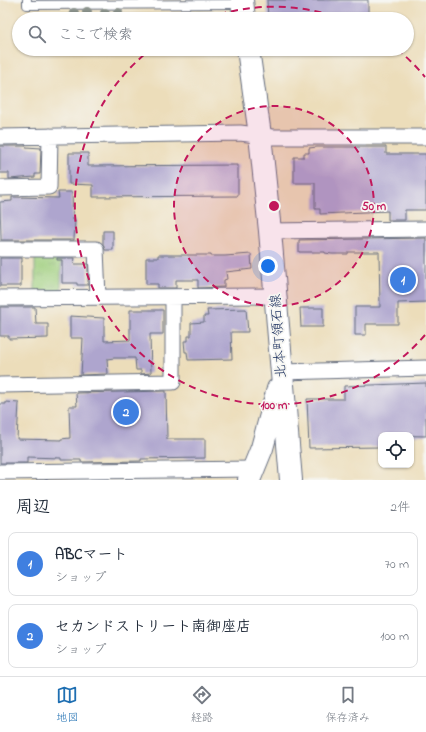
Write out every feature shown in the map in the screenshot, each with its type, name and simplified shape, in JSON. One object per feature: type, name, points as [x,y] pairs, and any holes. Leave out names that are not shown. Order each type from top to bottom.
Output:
[{"type":"main road","name":"北本町領石線","points":[[249,56],[260,135],[270,231],[291,480]]},
{"type":"main road","points":[[252,475],[273,411],[282,372]]},
{"type":"street","points":[[0,137],[240,133],[272,137],[426,136]]},
{"type":"street","points":[[0,188],[50,187],[50,136]]},
{"type":"street","points":[[270,231],[426,229]]},
{"type":"street","points":[[0,250],[96,249],[98,297]]},
{"type":"street","points":[[0,298],[276,296]]},
{"type":"street","points":[[0,385],[173,382],[173,297]]},
{"type":"street","points":[[282,372],[426,368]]},
{"type":"street","points":[[0,472],[66,475],[252,475]]},
{"type":"lane","points":[[27,0],[27,5],[243,8]]},
{"type":"green space","points":[[35,255],[61,255],[61,291],[35,291]]},
{"type":"building","points":[[267,0],[368,0],[368,12],[268,12]]},
{"type":"building","points":[[0,146],[26,146],[41,148],[40,174],[35,174],[35,177],[9,179],[9,173],[0,173]]},
{"type":"building","points":[[386,147],[386,154],[426,154],[426,210],[405,210],[405,220],[388,220],[388,211],[320,214],[320,209],[315,209],[315,183],[294,183],[294,157],[304,157],[304,153],[309,153],[309,148]]},
{"type":"building","points":[[69,153],[88,153],[88,166],[238,165],[238,196],[93,197],[93,185],[69,184]]},
{"type":"building","points":[[58,192],[72,192],[73,220],[75,220],[74,240],[1,240],[0,202],[12,201],[12,197],[59,198]]},
{"type":"building","points":[[103,231],[113,231],[113,250],[105,250],[103,244]]},
{"type":"building","points":[[426,238],[426,302],[398,303],[398,324],[366,324],[366,335],[355,335],[355,307],[380,307],[379,252],[348,252],[348,254],[332,254],[325,252],[299,252],[299,240]]},
{"type":"building","points":[[251,254],[252,269],[226,272],[227,279],[224,280],[224,287],[198,288],[198,280],[176,280],[176,288],[158,288],[158,284],[146,284],[146,258],[158,258],[158,255],[225,256]]},
{"type":"building","points":[[0,258],[22,258],[21,286],[0,286]]},
{"type":"building","points":[[57,258],[75,258],[74,264],[88,264],[88,285],[62,283],[62,260],[57,260]]},
{"type":"building","points":[[0,307],[35,307],[36,324],[48,324],[48,338],[9,339],[9,336],[0,336]]},
{"type":"building","points":[[300,308],[323,308],[323,327],[301,327]]},
{"type":"building","points":[[246,309],[248,332],[231,332],[232,359],[188,360],[187,352],[185,352],[184,341],[188,341],[188,336],[191,336],[191,323],[204,322],[204,316],[208,316],[207,310]]},
{"type":"building","points":[[130,310],[163,310],[163,334],[150,334],[151,373],[141,374],[141,370],[136,370],[135,358],[114,358],[107,359],[108,374],[81,375],[83,338],[70,338],[70,316],[104,318],[104,341],[130,340]]},
{"type":"building","points":[[426,383],[426,436],[414,436],[414,432],[378,432],[378,447],[309,448],[307,399],[344,399],[344,386]]},
{"type":"building","points":[[166,391],[167,439],[205,439],[205,458],[81,462],[81,460],[61,460],[61,458],[27,457],[27,463],[0,463],[0,404],[6,404],[6,402],[19,403],[17,439],[61,440],[70,438],[69,406],[77,406],[76,393]]},
{"type":"place","name":"ABCマート","points":[[403,280]]},
{"type":"place","name":"セカンドストリート南御座店","points":[[126,412]]}]
